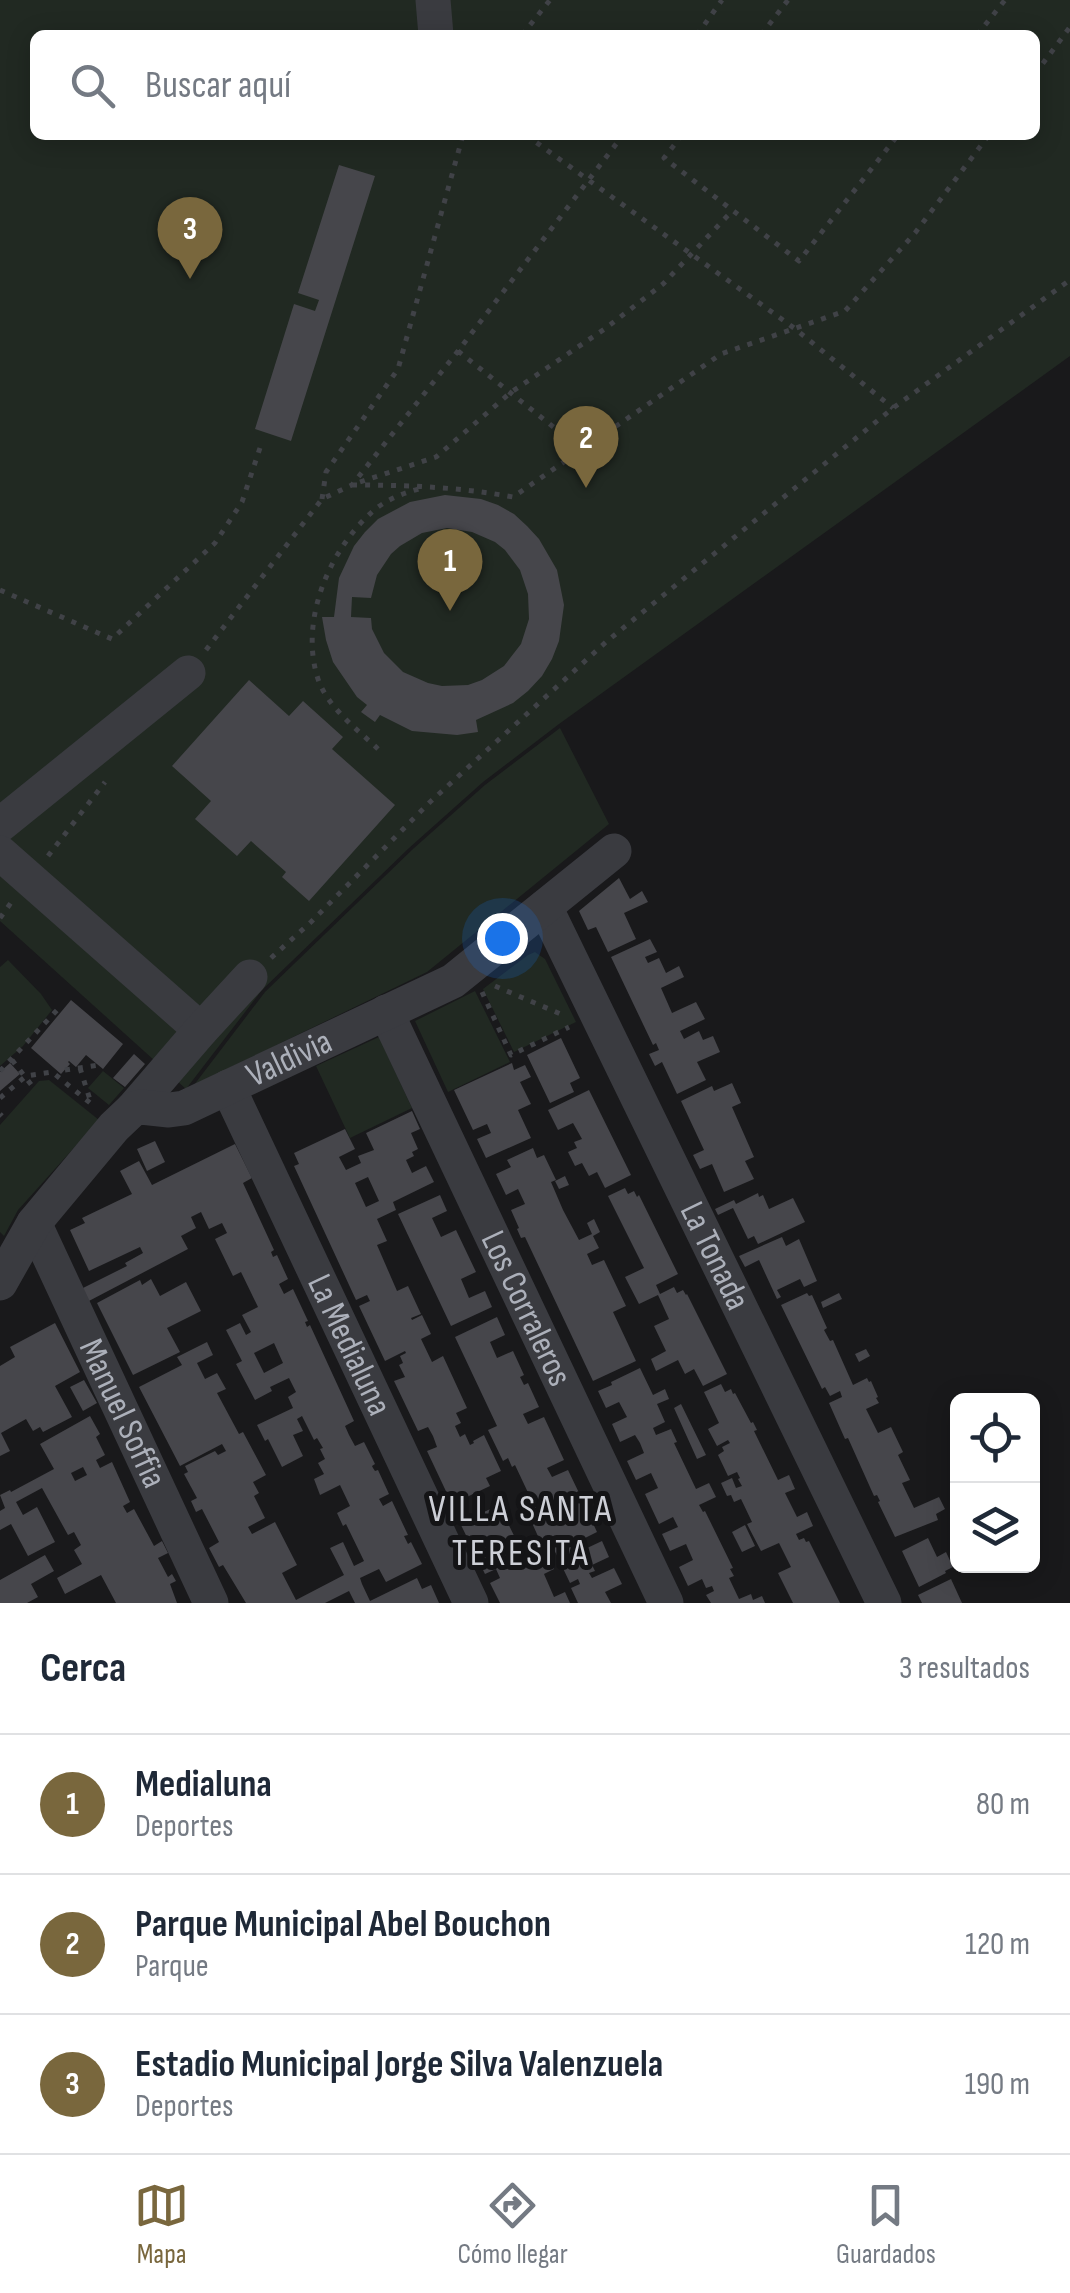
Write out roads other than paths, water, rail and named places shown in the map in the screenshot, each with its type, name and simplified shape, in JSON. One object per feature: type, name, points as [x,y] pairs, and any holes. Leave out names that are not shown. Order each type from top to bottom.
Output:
[{"type":"street","points":[[433,0],[436,30]]},
{"type":"street","points":[[0,825],[188,673]]},
{"type":"street","name":"Valdivia","points":[[118,1112],[141,1107],[184,1108],[453,981],[614,851]]},
{"type":"street","points":[[0,853],[201,1030]]},
{"type":"street","name":"La Tonada","points":[[545,907],[884,1603]]},
{"type":"street","points":[[0,1283],[34,1223],[114,1127],[118,1112],[250,977]]},
{"type":"street","name":"Los Corraleros","points":[[386,1012],[666,1603]]},
{"type":"street","name":"La Medialuna","points":[[228,1087],[471,1603]]},
{"type":"street","name":"Manuel Soffia","points":[[34,1223],[211,1603]]},
{"type":"place","name":"Estadio Municipal Jorge Silva Valenzuela","points":[[190,279]]},
{"type":"place","name":"Parque Municipal Abel Bouchon","points":[[586,488]]},
{"type":"place","name":"Medialuna","points":[[450,611]]},
{"type":"district","name":"VILLA SANTA TERESITA","points":[[521,1531]]}]
